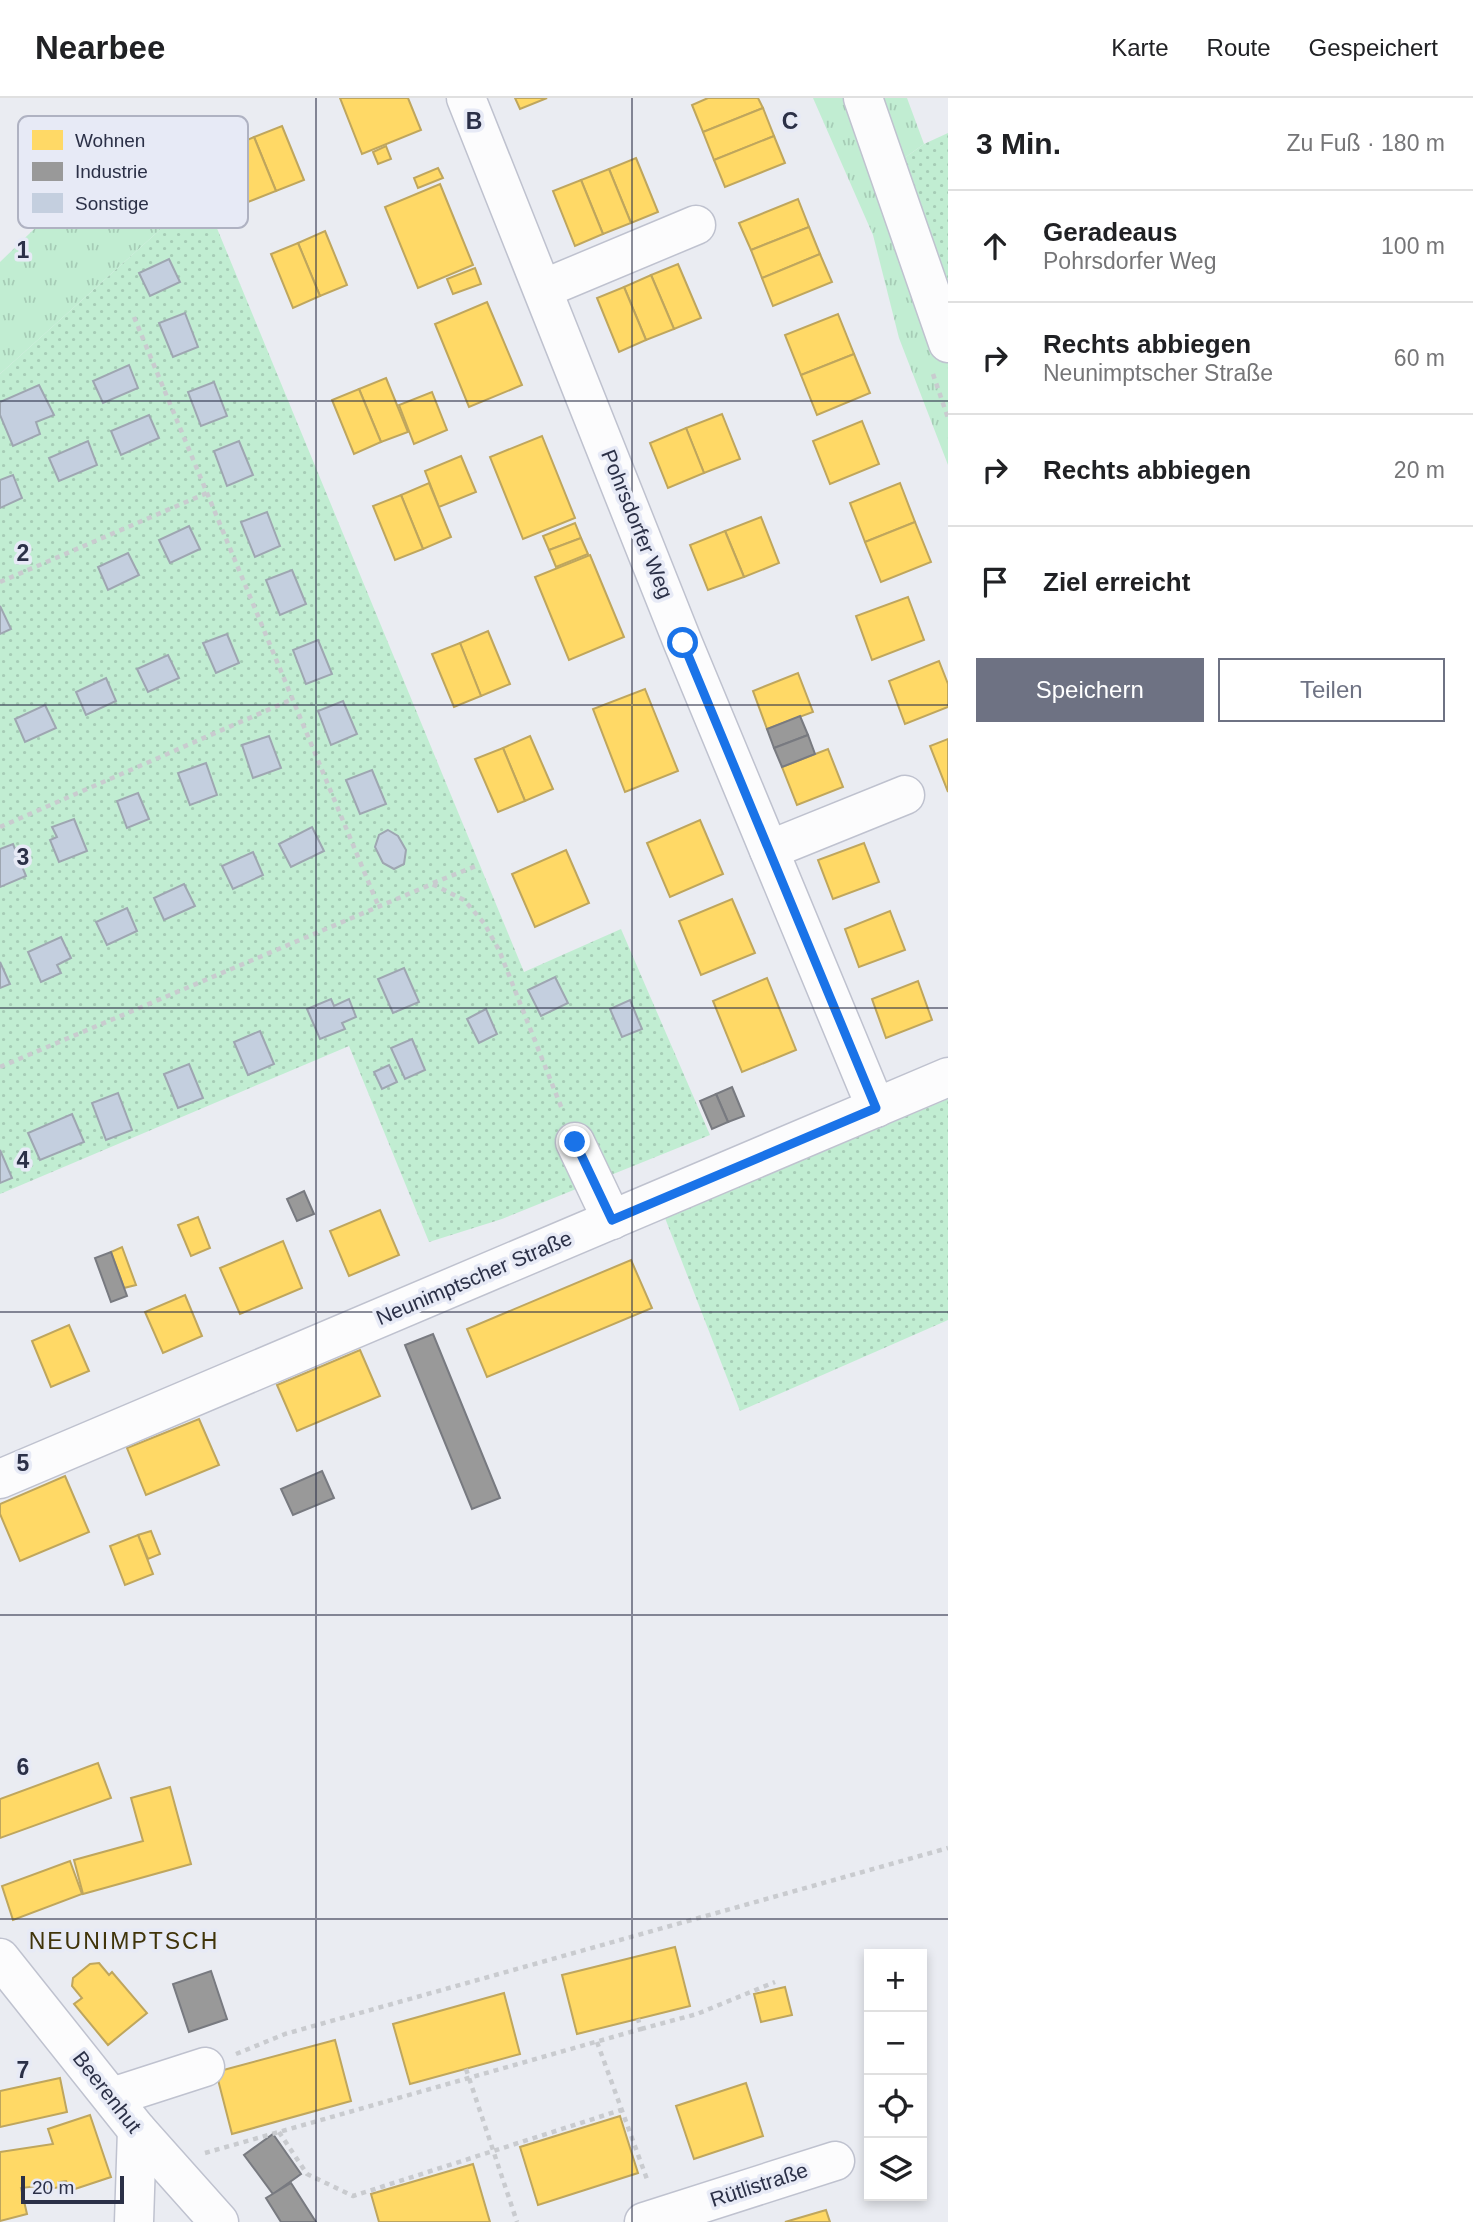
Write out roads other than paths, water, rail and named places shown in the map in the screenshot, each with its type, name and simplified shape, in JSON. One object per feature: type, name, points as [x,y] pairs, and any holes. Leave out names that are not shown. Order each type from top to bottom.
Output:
[{"type":"street","name":"Pohrsdorfer Weg","points":[[466,98],[769,850],[876,1108]]},
{"type":"street","points":[[863,98],[948,343]]},
{"type":"street","points":[[543,289],[696,225]]},
{"type":"street","points":[[769,850],[905,795]]},
{"type":"street","name":"Neunimptscher Straße","points":[[0,1479],[948,1077]]},
{"type":"street","points":[[575,1142],[612,1220]]},
{"type":"street","name":"Beerenhut","points":[[0,1958],[137,2130],[219,2222]]},
{"type":"street","points":[[112,2096],[205,2067]]},
{"type":"street","points":[[134,2222],[137,2130]]},
{"type":"street","name":"Rütlistraße","points":[[653,2219],[835,2161]]},
{"type":"district","name":"NEUNIMPTSCH","points":[[124,1941]]}]
